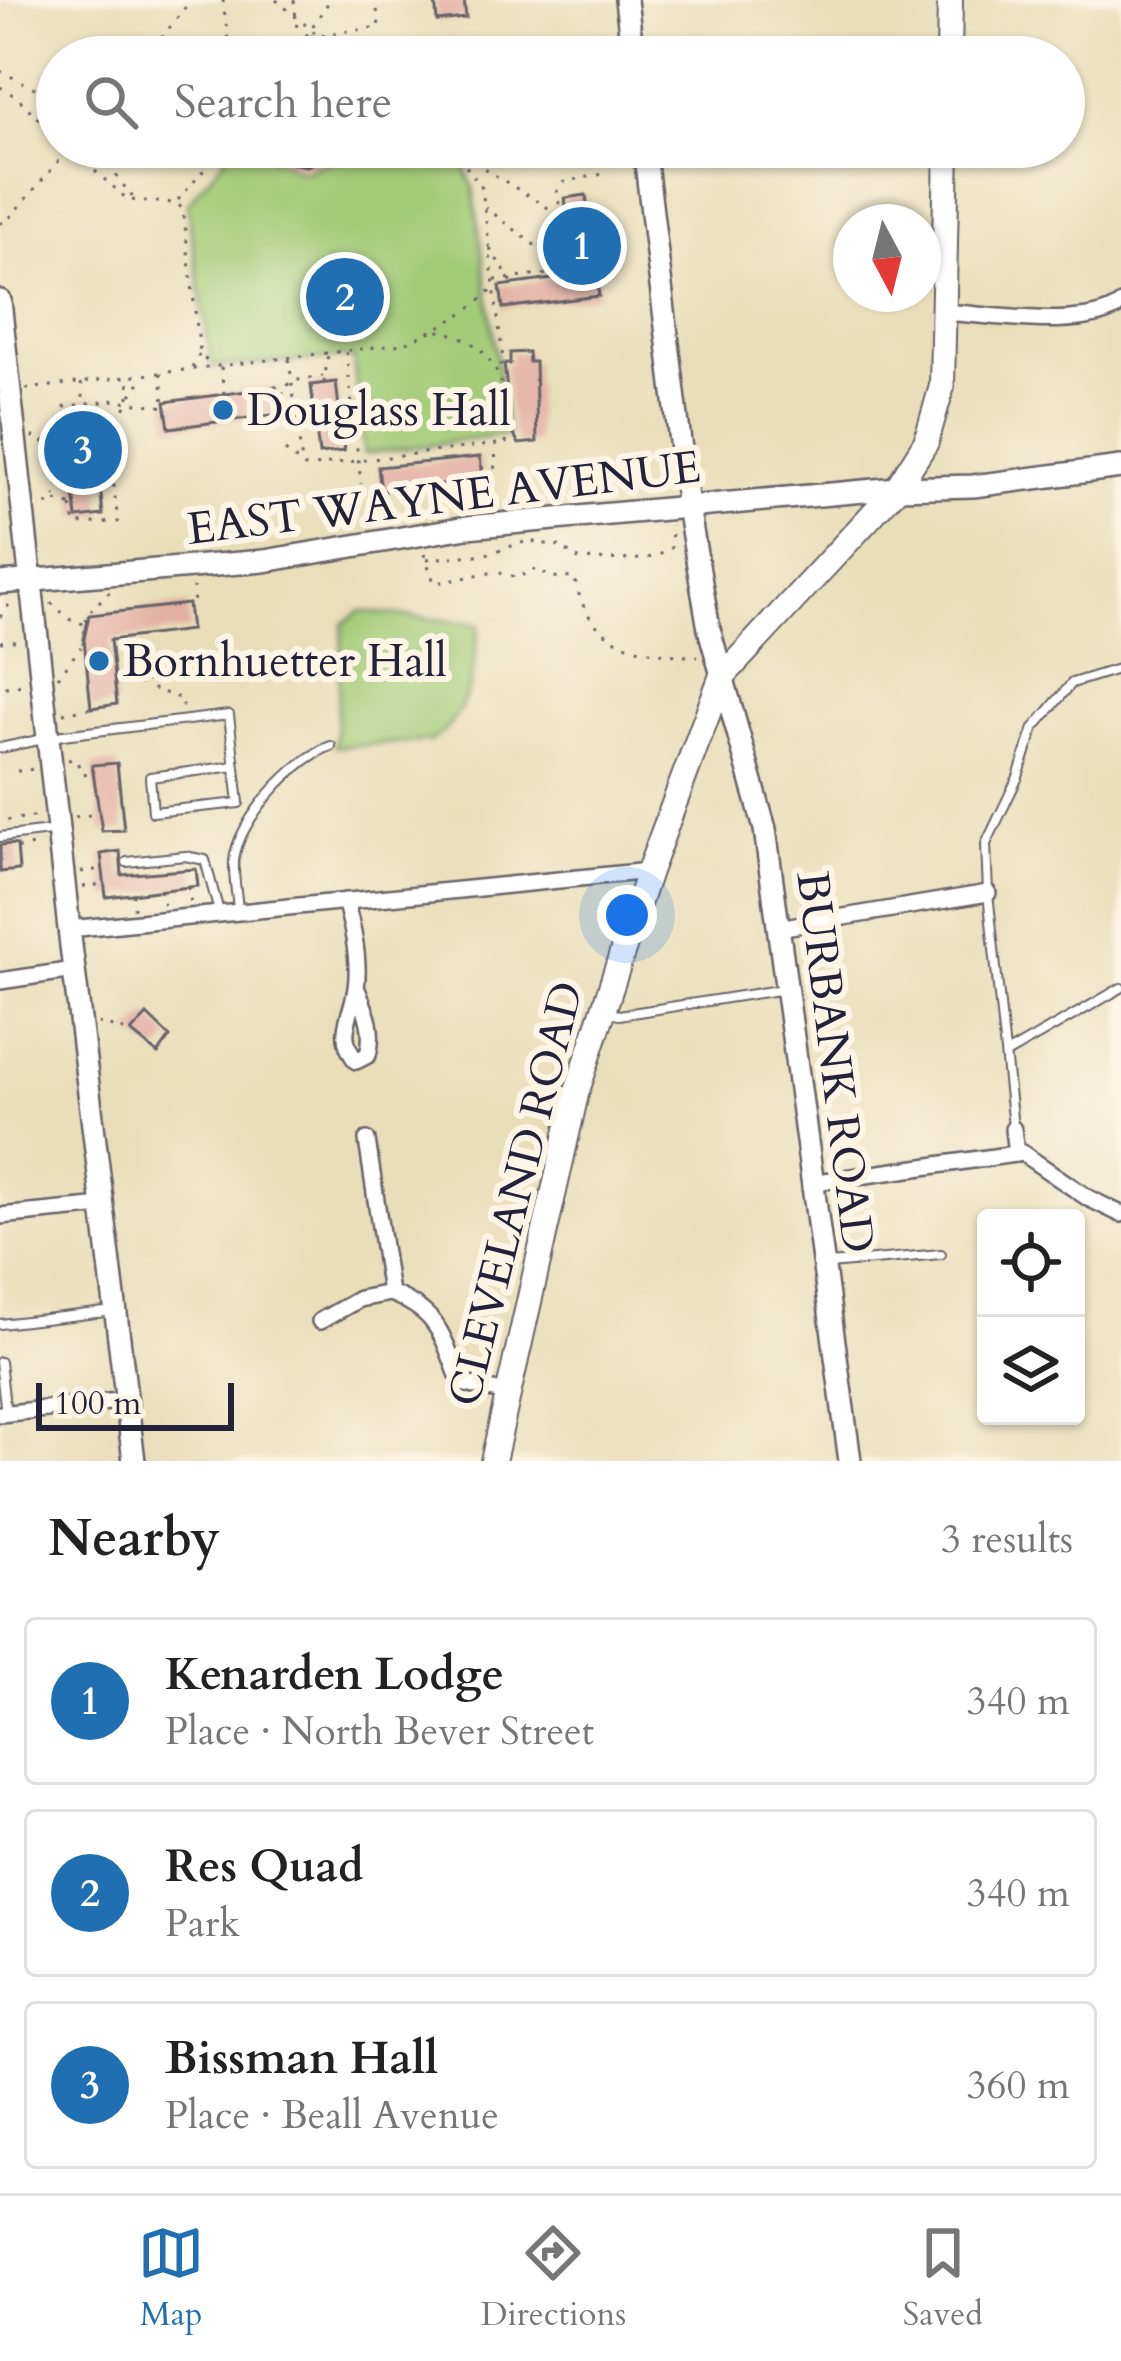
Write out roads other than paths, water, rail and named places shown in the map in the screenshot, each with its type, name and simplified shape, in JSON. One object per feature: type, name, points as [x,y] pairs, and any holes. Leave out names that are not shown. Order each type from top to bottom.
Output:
[{"type":"main road","points":[[949,36],[950,0]]},
{"type":"main road","points":[[721,678],[897,488],[926,442],[943,386],[945,168]]},
{"type":"main road","name":"CLEVELAND ROAD","points":[[493,1461],[554,1177],[649,871],[721,678]]},
{"type":"street","points":[[626,0],[630,36]]},
{"type":"street","name":"BURBANK ROAD","points":[[646,168],[681,513],[721,678],[755,784],[850,1461]]},
{"type":"street","points":[[0,301],[55,827],[134,1461]]},
{"type":"street","points":[[942,312],[1076,319],[1112,311],[1121,304]]},
{"type":"street","name":"EAST WAYNE AVENUE","points":[[7,590],[32,579],[264,561],[466,527],[681,513],[1121,467]]},
{"type":"street","points":[[69,928],[649,871]]},
{"type":"street","points":[[778,928],[988,893]]},
{"type":"street","points":[[345,901],[356,958],[356,987],[344,1036],[356,1061],[368,1054],[371,1040],[370,1022],[356,987]]},
{"type":"street","points":[[0,980],[74,970]]},
{"type":"street","points":[[1013,1129],[1016,1154]]},
{"type":"street","points":[[367,1140],[390,1293]]},
{"type":"street","points":[[810,1183],[1022,1154],[1121,1214]]},
{"type":"street","points":[[0,1216],[103,1206]]},
{"type":"street","points":[[320,1321],[358,1299],[390,1293],[412,1302],[436,1321],[460,1383],[507,1393]]},
{"type":"street","points":[[3,1414],[127,1400]]},
{"type":"lane","points":[[1013,1129],[986,844],[1018,777],[1034,728],[1072,683],[1121,668]]},
{"type":"lane","points":[[0,748],[229,715],[235,766],[239,803],[153,812],[149,777],[235,766]]},
{"type":"lane","points":[[238,910],[234,861],[244,827],[308,755],[331,746]]},
{"type":"lane","points":[[0,837],[55,827]]},
{"type":"lane","points":[[127,862],[185,856],[205,860],[219,912]]},
{"type":"lane","points":[[603,1012],[619,1015],[785,988]]},
{"type":"lane","points":[[1006,1054],[1121,988]]},
{"type":"lane","points":[[822,1265],[941,1254]]},
{"type":"lane","points":[[0,1324],[116,1310]]},
{"type":"lane","points":[[0,1362],[3,1414]]},
{"type":"place","name":"Kenarden Lodge","points":[[582,246]]},
{"type":"place","name":"Res Quad","points":[[345,297]]},
{"type":"place","name":"Douglass Hall","points":[[223,410]]},
{"type":"place","name":"Bissman Hall","points":[[83,450]]},
{"type":"place","name":"Bornhuetter Hall","points":[[99,661]]}]
